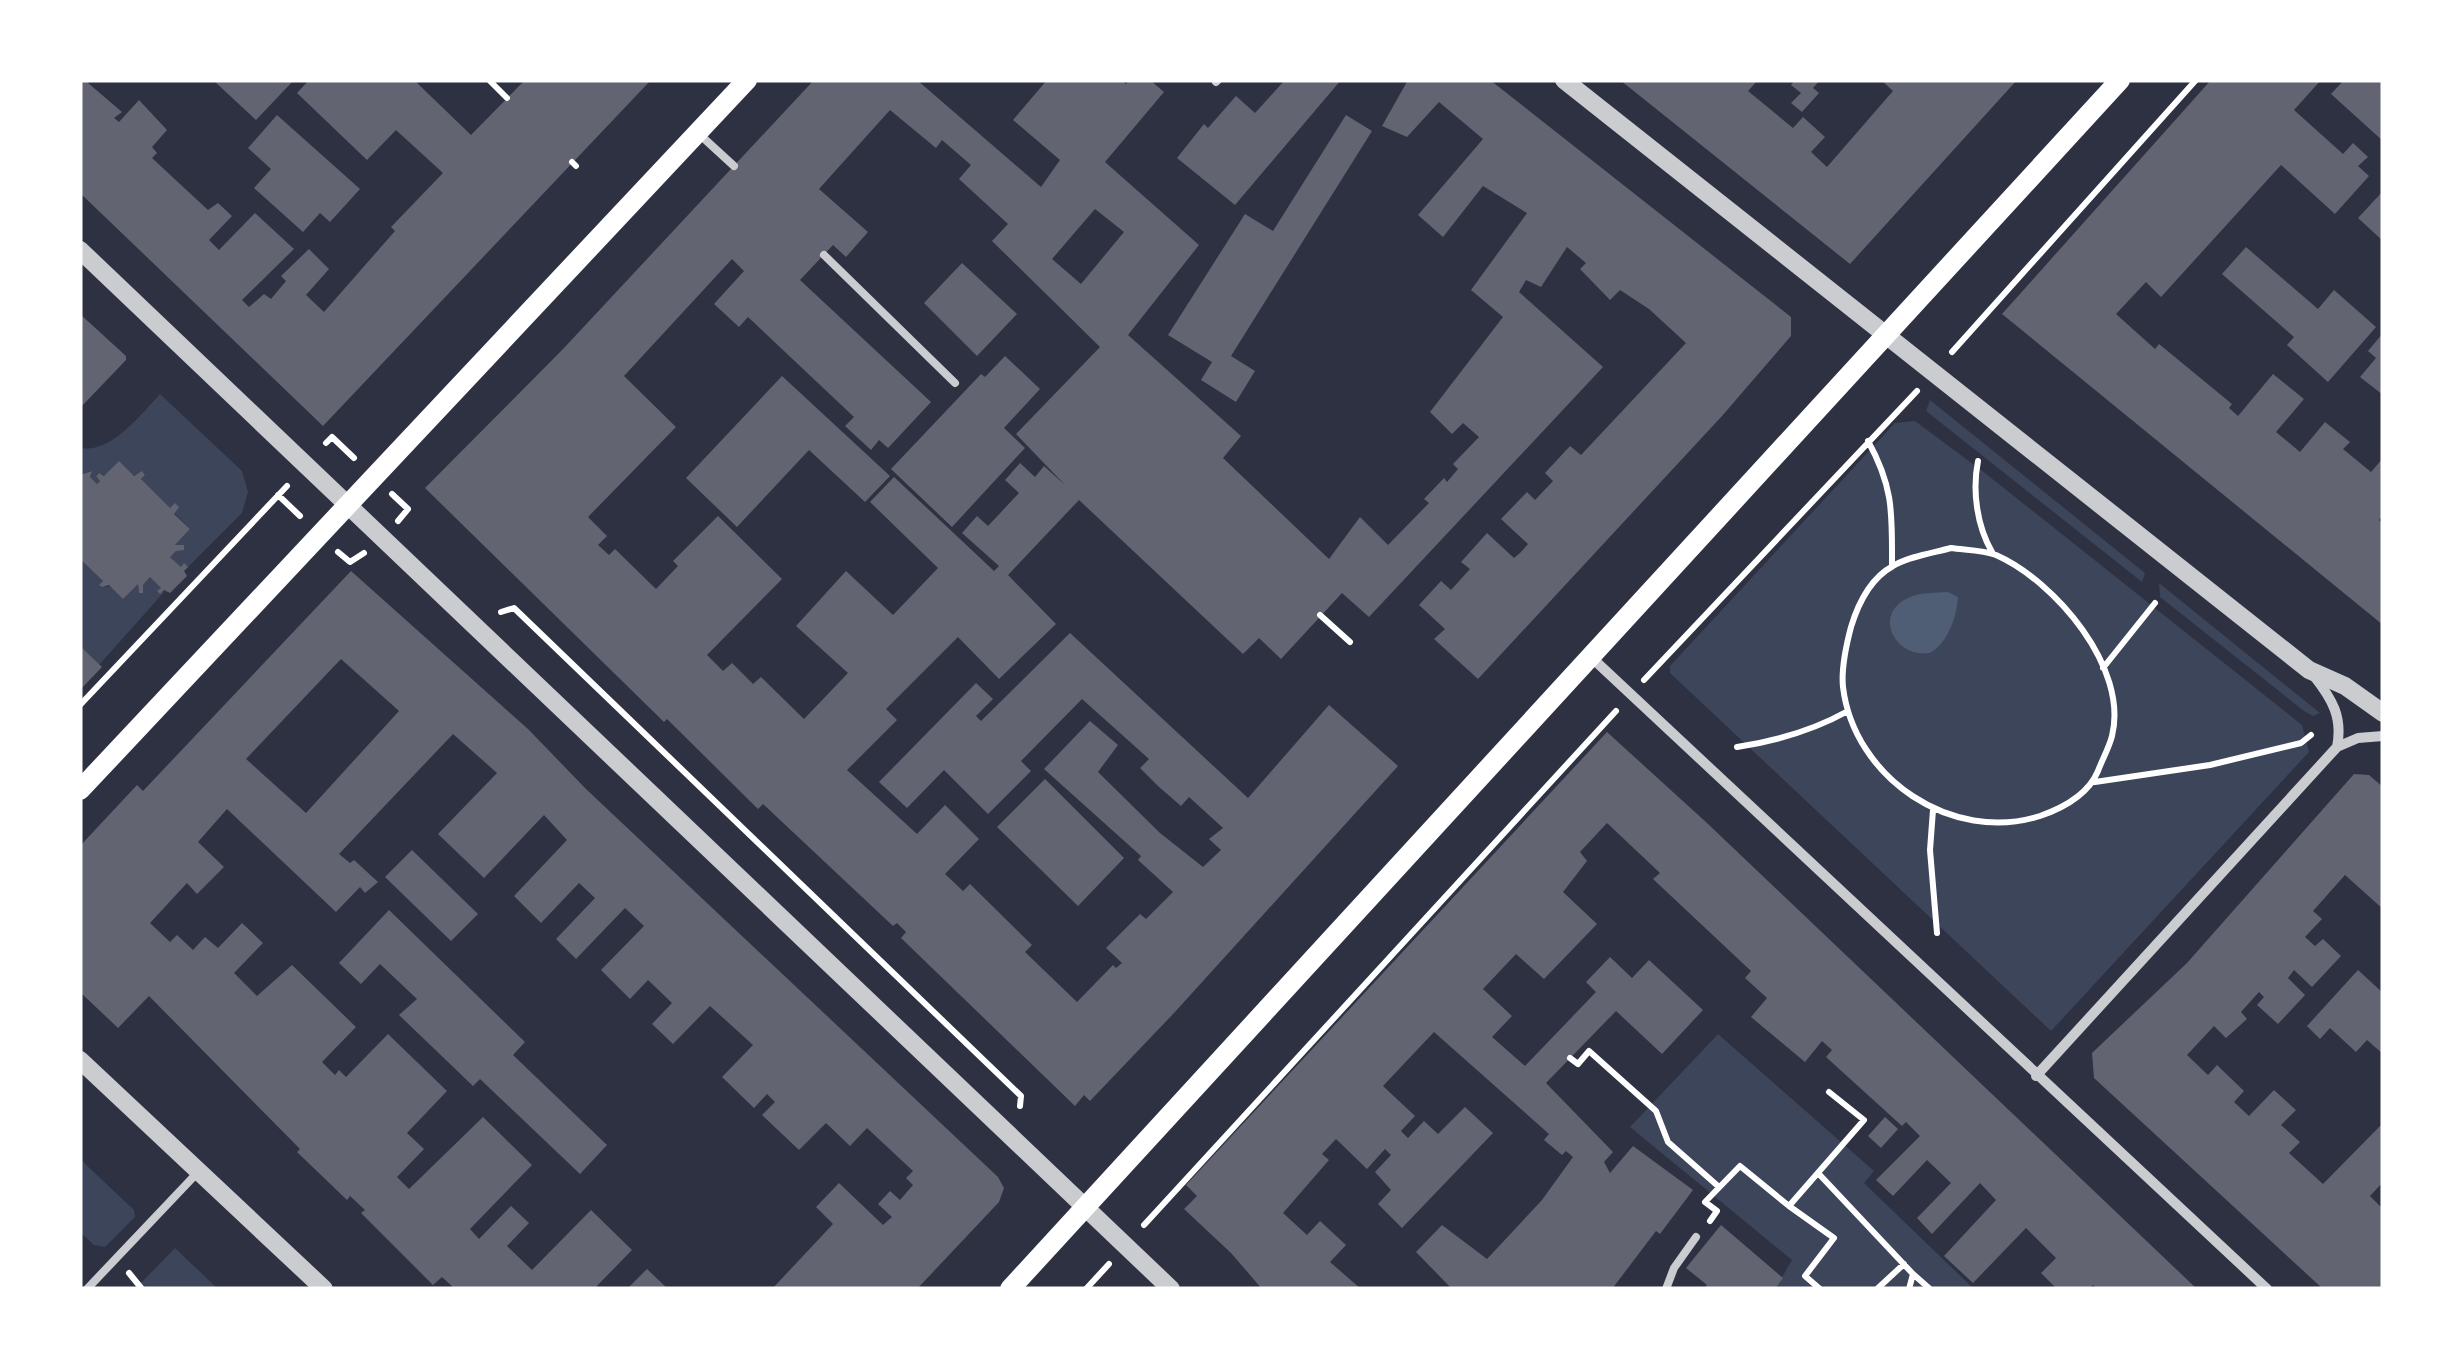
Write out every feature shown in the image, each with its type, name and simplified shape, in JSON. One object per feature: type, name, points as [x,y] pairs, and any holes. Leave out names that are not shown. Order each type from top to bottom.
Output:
[{"type":"main road","points":[[80,790],[747,80]]},
{"type":"main road","points":[[1010,1289],[2120,80]]},
{"type":"street","points":[[1564,80],[2309,670],[2346,686],[2383,713]]},
{"type":"street","points":[[80,250],[1171,1289]]},
{"type":"street","points":[[1590,656],[2267,1289]]},
{"type":"street","points":[[2309,670],[2336,709],[2340,733],[2337,747]]},
{"type":"street","points":[[2036,1076],[2337,747],[2358,738],[2383,736]]},
{"type":"street","points":[[80,1060],[324,1289]]},
{"type":"lane","points":[[698,133],[734,166]]},
{"type":"lane","points":[[824,255],[955,384]]},
{"type":"lane","points":[[88,1289],[199,1172]]},
{"type":"lane","points":[[1666,1289],[1674,1268],[1696,1237]]},
{"type":"path","points":[[490,80],[507,98]]},
{"type":"path","points":[[1964,339],[2196,80]]},
{"type":"path","points":[[1648,676],[1916,392]]},
{"type":"path","points":[[329,440],[355,459]]},
{"type":"path","points":[[1868,441],[1884,470],[1892,504],[1892,566]]},
{"type":"path","points":[[1978,461],[1974,476],[1977,507],[1993,554]]},
{"type":"path","points":[[80,705],[288,485]]},
{"type":"path","points":[[278,495],[300,516]]},
{"type":"path","points":[[399,500],[408,509]]},
{"type":"path","points":[[1951,548],[1993,554],[2028,573],[2087,634],[2110,685],[2113,734],[2094,782],[2064,808],[2000,823],[1933,810],[1873,762],[1848,711],[1842,671],[1856,610],[1868,589],[1892,566],[1951,548]]},
{"type":"path","points":[[344,558],[350,562],[362,554]]},
{"type":"path","points":[[2103,668],[2156,603]]},
{"type":"path","points":[[514,608],[1020,1096]]},
{"type":"path","points":[[1320,615],[1350,642]]},
{"type":"path","points":[[1737,747],[1777,741],[1821,726],[1848,711]]},
{"type":"path","points":[[1146,1223],[1615,712]]},
{"type":"path","points":[[2094,782],[2210,765],[2302,743],[2316,732]]},
{"type":"path","points":[[1933,810],[1930,850],[1937,933]]},
{"type":"path","points":[[1570,1058],[1578,1064],[1589,1050],[1656,1110],[1668,1142],[1719,1186]]},
{"type":"path","points":[[1789,1206],[1864,1120],[1829,1092]]},
{"type":"path","points":[[1717,1211],[1705,1202],[1740,1166],[1834,1238],[1804,1276],[1820,1289]]},
{"type":"path","points":[[1818,1172],[1930,1289]]},
{"type":"path","points":[[1086,1289],[1112,1262]]},
{"type":"path","points":[[1878,1289],[1904,1264]]},
{"type":"path","points":[[1909,1289],[1914,1274]]},
{"type":"shaded area","points":[[160,394],[242,471],[248,492],[242,513],[184,571],[184,564],[181,567],[170,557],[190,529],[141,479],[143,472],[120,477],[98,473],[97,484],[90,477],[91,471],[80,475],[80,448],[92,448],[114,439]]},
{"type":"shaded area","points":[[1930,400],[2145,573],[2142,582],[1926,411]]},
{"type":"shaded area","points":[[1915,421],[2302,725],[2309,752],[2051,1031],[1670,673],[1670,666],[1895,423]]},
{"type":"shaded area","points":[[80,559],[103,581],[101,587],[138,584],[139,593],[143,593],[143,585],[150,577],[161,588],[160,593],[165,591],[99,665],[80,646]]},
{"type":"shaded area","points":[[2159,583],[2320,713],[2313,716],[2304,711],[2160,597]]},
{"type":"shaded area","points":[[1948,592],[1958,597],[1947,636],[1930,653],[1906,649],[1892,633],[1890,624],[1897,605],[1917,595]]},
{"type":"shaded area","points":[[1718,1034],[1874,1171],[1864,1183],[1974,1289],[1775,1289],[1792,1260],[1630,1127]]},
{"type":"shaded area","points":[[80,1159],[134,1210],[135,1217],[105,1247],[94,1245],[80,1232]]},
{"type":"shaded area","points":[[175,1248],[218,1289],[135,1289]]},
{"type":"building","points":[[80,80],[90,80],[88,83],[122,112],[114,118],[119,122],[139,100],[167,130],[152,147],[157,153],[152,158],[208,210],[218,203],[232,216],[209,240],[219,250],[255,213],[294,249],[242,300],[249,307],[264,294],[271,299],[286,281],[281,276],[309,249],[329,269],[306,295],[324,312],[395,231],[391,227],[443,173],[396,130],[367,160],[297,93],[309,80],[414,80],[471,135],[525,80],[651,80],[323,426],[80,193]]},
{"type":"building","points":[[213,80],[294,80],[256,120]]},
{"type":"building","points":[[814,80],[917,80],[1041,187],[1060,160],[1013,120],[1047,80],[1121,80],[1126,84],[1129,80],[1150,80],[1164,92],[1105,162],[1199,245],[1128,335],[1241,436],[1223,458],[1329,559],[1360,517],[1388,545],[1429,503],[1424,499],[1458,469],[1453,464],[1479,437],[1463,423],[1452,434],[1430,412],[1503,317],[1471,290],[1527,213],[1483,186],[1443,237],[1418,215],[1483,139],[1439,102],[1407,137],[1382,126],[1408,80],[1490,80],[1791,317],[1791,336],[1722,416],[1478,679],[1434,639],[1445,629],[1419,605],[1441,581],[1451,590],[1470,569],[1461,562],[1487,533],[1514,558],[1520,553],[1528,544],[1501,519],[1527,492],[1535,500],[1553,481],[1545,473],[1570,446],[1581,455],[1686,343],[1649,309],[1620,290],[1610,300],[1580,269],[1586,263],[1567,247],[1541,287],[1526,280],[1519,292],[1603,367],[1369,617],[1342,593],[1281,659],[1259,638],[1243,654],[1079,500],[1008,575],[1056,624],[999,679],[958,637],[886,709],[897,720],[847,770],[917,834],[945,805],[979,839],[945,874],[963,891],[970,884],[1032,945],[1025,952],[1077,1002],[1113,965],[1116,968],[1122,963],[1106,948],[1140,914],[1146,919],[1173,892],[1138,860],[1141,856],[1044,769],[1090,721],[1118,745],[1098,772],[1160,833],[1203,867],[1221,850],[1209,839],[1223,828],[1189,797],[1181,806],[1158,786],[1140,768],[1149,759],[1082,699],[1021,761],[1031,771],[988,814],[944,770],[907,808],[879,782],[976,683],[993,699],[976,716],[981,721],[1070,633],[1248,798],[1329,705],[1398,766],[1174,1013],[1090,1101],[1084,1095],[1075,1106],[901,938],[906,932],[897,923],[893,926],[763,804],[758,809],[425,488],[564,348]],"holes":[[[890,110],[936,148],[942,140],[971,165],[959,179],[1008,224],[992,241],[1100,347],[1016,434],[1065,485],[1044,466],[1035,477],[1020,463],[1005,480],[1019,493],[988,526],[977,516],[962,533],[999,566],[994,571],[894,477],[870,502],[938,568],[893,615],[846,571],[796,626],[848,673],[804,719],[761,677],[753,684],[732,663],[723,671],[707,655],[782,579],[718,516],[673,561],[678,566],[656,589],[615,549],[609,555],[598,545],[607,536],[588,517],[676,427],[624,376],[732,259],[744,271],[714,304],[739,327],[748,317],[854,417],[845,426],[871,450],[879,440],[888,448],[931,402],[800,280],[833,245],[846,257],[868,232],[819,189]],[[1095,209],[1124,232],[1081,284],[1052,259]]]},
{"type":"building","points":[[1285,80],[1341,80],[1235,205],[1177,158],[1204,124],[1208,128],[1236,96],[1255,113]]},
{"type":"building","points":[[1620,80],[1758,80],[1748,91],[1793,128],[1803,117],[1825,137],[1811,152],[1827,167],[1893,91],[1881,80],[2017,80],[1850,264]]},
{"type":"building","points":[[1795,80],[1820,80],[1813,88],[1819,93],[1802,112],[1791,103],[1801,93],[1791,85]]},
{"type":"building","points":[[2211,80],[2321,80],[2294,110],[2343,154],[2353,143],[2368,157],[2358,166],[2369,176],[2335,214],[2281,165],[2161,297],[2146,282],[2116,314],[2155,349],[2159,344],[2232,404],[2229,408],[2238,416],[2273,374],[2304,399],[2276,432],[2300,452],[2325,422],[2350,442],[2343,449],[2371,472],[2383,458],[2383,515],[2379,520],[2383,524],[2383,625],[2002,314]]},
{"type":"building","points":[[2344,80],[2383,80],[2383,141],[2331,94]]},
{"type":"building","points":[[277,115],[360,189],[330,222],[320,213],[303,232],[254,188],[271,169],[248,148]]},
{"type":"building","points":[[1346,115],[1372,131],[1231,356],[1255,371],[1236,402],[1201,380],[1212,362],[1168,335],[1245,214],[1273,231]]},
{"type":"building","points":[[2383,191],[2383,241],[2358,218]]},
{"type":"building","points":[[2246,247],[2318,309],[2334,290],[2376,327],[2328,382],[2287,345],[2294,337],[2222,274]]},
{"type":"building","points":[[962,263],[1017,314],[977,356],[924,303]]},
{"type":"building","points":[[80,314],[126,360],[80,408]]},
{"type":"building","points":[[2383,333],[2383,395],[2360,377],[2376,358],[2368,351]]},
{"type":"building","points":[[1005,356],[1040,389],[1004,428],[1025,448],[952,527],[891,469],[981,374],[985,377]]},
{"type":"building","points":[[782,376],[890,476],[865,502],[809,450],[737,527],[686,478]]},
{"type":"building","points":[[119,461],[134,476],[142,471],[145,475],[141,479],[170,508],[175,503],[179,507],[174,514],[190,529],[175,545],[184,545],[184,550],[170,557],[181,567],[184,563],[188,567],[184,571],[187,576],[170,593],[164,590],[160,594],[157,591],[161,588],[150,577],[143,585],[143,593],[139,593],[138,584],[123,599],[109,585],[99,585],[103,581],[80,559],[80,475],[92,471],[90,477],[97,484],[100,481],[96,476],[104,476]]},
{"type":"building","points":[[351,571],[528,729],[586,789],[998,1177],[1004,1188],[999,1202],[917,1289],[772,1289],[833,1224],[816,1207],[839,1183],[883,1225],[892,1217],[878,1204],[890,1191],[900,1200],[913,1185],[906,1178],[913,1171],[867,1128],[850,1146],[826,1123],[799,1150],[762,1115],[775,1102],[767,1094],[754,1108],[722,1077],[753,1045],[710,1006],[673,1044],[652,1024],[672,1003],[648,980],[630,999],[601,970],[644,926],[625,908],[576,959],[556,939],[595,898],[579,883],[541,923],[514,896],[567,840],[544,815],[484,878],[438,834],[497,773],[453,734],[339,854],[350,863],[354,860],[378,882],[365,893],[360,887],[336,912],[227,809],[198,842],[224,867],[197,894],[187,883],[150,923],[170,942],[177,935],[193,950],[205,937],[218,948],[242,923],[263,943],[234,973],[257,996],[292,965],[356,1027],[322,1062],[335,1075],[339,1070],[346,1077],[388,1034],[447,1091],[407,1133],[424,1149],[397,1177],[409,1189],[483,1117],[532,1165],[470,1229],[479,1239],[511,1206],[529,1223],[507,1246],[532,1270],[591,1210],[632,1250],[594,1289],[455,1289],[442,1277],[433,1285],[361,1213],[365,1210],[350,1196],[347,1200],[297,1152],[300,1149],[149,996],[118,1028],[80,992],[80,846],[137,785],[143,791]],"holes":[[[341,659],[399,711],[306,813],[246,759]]]},
{"type":"building","points":[[80,646],[102,667],[80,690]]},
{"type":"building","points":[[1607,732],[2197,1289],[2097,1289],[2093,1285],[2090,1289],[2057,1289],[2041,1273],[2056,1258],[2026,1228],[1973,1283],[1944,1256],[1996,1200],[1980,1183],[1932,1234],[1917,1218],[1951,1183],[1927,1160],[1893,1196],[1876,1180],[1920,1136],[1906,1122],[1902,1126],[1826,1057],[1832,1050],[1822,1041],[1805,1062],[1751,1017],[1767,998],[1745,978],[1751,971],[1653,879],[1660,873],[1607,823],[1580,852],[1587,861],[1563,892],[1597,924],[1544,979],[1516,954],[1483,989],[1512,1016],[1492,1037],[1525,1066],[1596,992],[1586,982],[1610,957],[1632,978],[1649,960],[1703,1010],[1662,1054],[1616,1011],[1546,1083],[1613,1152],[1604,1162],[1610,1173],[1633,1146],[1693,1190],[1612,1289],[1452,1289],[1416,1252],[1442,1225],[1487,1259],[1542,1200],[1573,1157],[1566,1151],[1562,1155],[1544,1140],[1549,1134],[1434,1032],[1383,1086],[1415,1116],[1401,1131],[1408,1138],[1424,1121],[1438,1134],[1465,1107],[1493,1133],[1402,1228],[1378,1204],[1391,1190],[1375,1172],[1391,1155],[1385,1149],[1367,1169],[1336,1139],[1322,1154],[1329,1160],[1283,1213],[1307,1235],[1320,1221],[1346,1245],[1330,1262],[1361,1289],[1262,1289],[1184,1209],[1197,1196],[1186,1185]]},
{"type":"building","points":[[2354,774],[2369,775],[2383,787],[2383,909],[2345,875],[2313,911],[2322,919],[2305,937],[2315,946],[2323,939],[2341,956],[2312,987],[2294,970],[2288,978],[2305,995],[2278,1024],[2257,1005],[2264,997],[2259,992],[2241,1012],[2247,1019],[2226,1038],[2214,1026],[2187,1055],[2208,1075],[2217,1065],[2244,1091],[2234,1102],[2249,1116],[2274,1090],[2296,1110],[2281,1125],[2300,1142],[2289,1153],[2323,1184],[2383,1123],[2383,1182],[2370,1196],[2383,1209],[2383,1289],[2323,1289],[2094,1078],[2092,1053],[2187,963]]},
{"type":"building","points":[[1045,779],[1124,858],[1078,906],[997,827]]},
{"type":"building","points":[[412,850],[478,914],[451,941],[385,877]]},
{"type":"building","points":[[389,910],[525,1042],[513,1055],[607,1145],[580,1174],[480,1079],[473,1086],[399,1015],[417,999],[380,964],[361,984],[339,963]]},
{"type":"building","points":[[2358,970],[2383,993],[2383,1054],[2367,1040],[2356,1052],[2330,1028],[2320,1039],[2307,1026]]},
{"type":"building","points":[[1885,1117],[1898,1129],[1881,1148],[1868,1136]]},
{"type":"building","points":[[1721,1225],[1783,1278],[1775,1289],[1704,1289],[1707,1285],[1686,1268]]},
{"type":"building","points":[[647,1269],[668,1289],[627,1289]]}]
